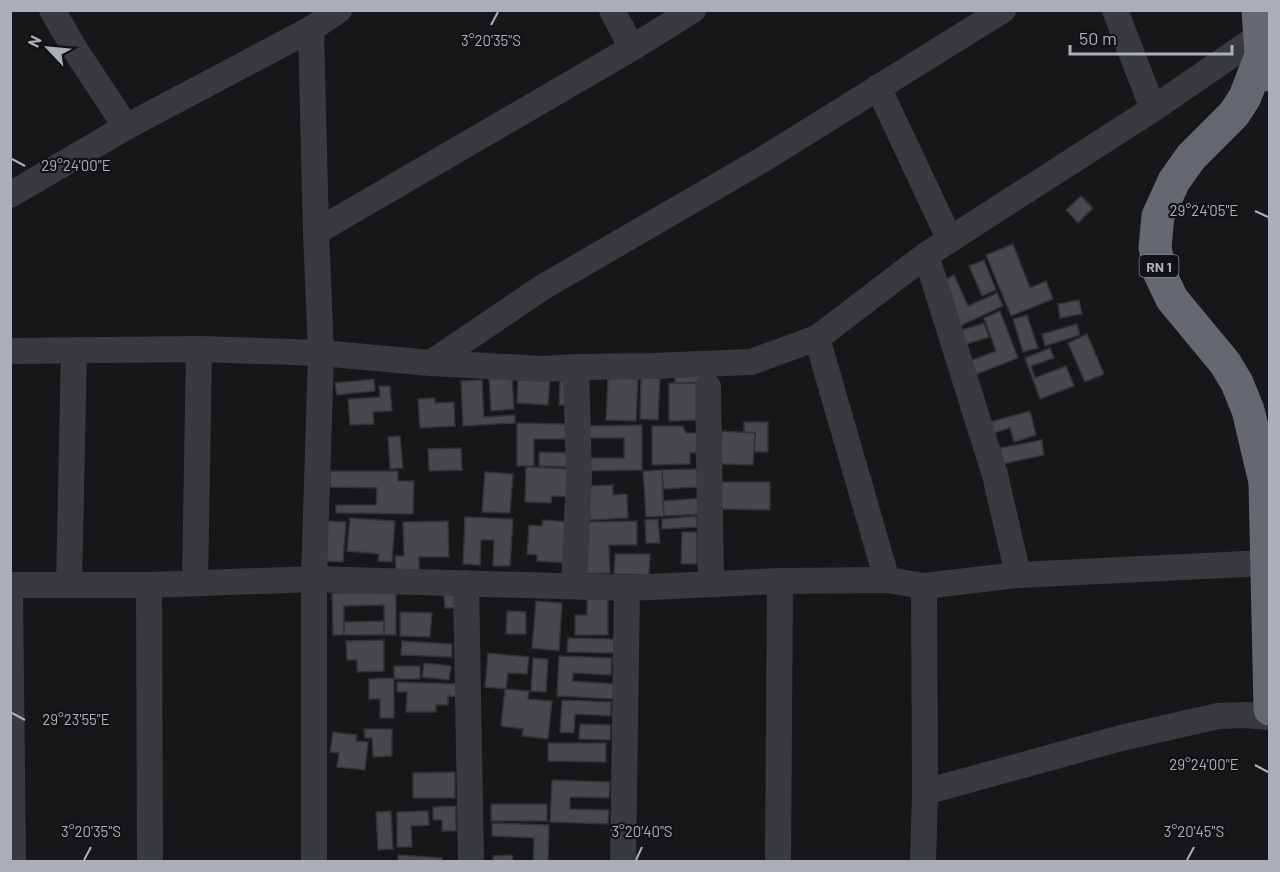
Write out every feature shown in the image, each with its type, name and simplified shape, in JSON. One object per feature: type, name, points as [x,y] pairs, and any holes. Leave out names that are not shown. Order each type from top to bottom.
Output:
[{"type":"highway","name":"RN 1","points":[[1263,47],[1245,97],[1234,114],[1191,157],[1174,181],[1158,216],[1155,248],[1160,274],[1172,298],[1226,363],[1237,383],[1248,410],[1265,482]]},
{"type":"highway","name":"RN 1","points":[[1269,445],[1265,482],[1269,709]]},
{"type":"street","points":[[52,10],[126,128]]},
{"type":"street","points":[[10,195],[126,128],[310,29],[339,10]]},
{"type":"street","points":[[612,10],[632,48]]},
{"type":"street","points":[[316,232],[693,10]]},
{"type":"street","points":[[431,363],[543,287],[762,160],[1003,10]]},
{"type":"street","points":[[1115,10],[1153,109]]},
{"type":"street","points":[[310,29],[321,352],[314,579],[314,861]]},
{"type":"street","points":[[10,351],[199,349],[321,352],[431,363],[543,369],[751,362],[818,338],[926,255],[1153,109],[1263,47]]},
{"type":"street","points":[[878,87],[950,240]]},
{"type":"street","points":[[926,255],[995,475],[1018,575]]},
{"type":"street","points":[[818,338],[887,580]]},
{"type":"street","points":[[195,583],[199,349]]},
{"type":"street","points":[[69,585],[74,350]]},
{"type":"street","points":[[574,586],[579,476],[576,367]]},
{"type":"street","points":[[708,387],[711,584]]},
{"type":"street","points":[[10,585],[149,585],[314,579],[627,588],[780,581],[887,580],[924,586],[1018,575],[1266,563]]},
{"type":"street","points":[[778,861],[780,581]]},
{"type":"street","points":[[466,583],[471,861]]},
{"type":"street","points":[[149,585],[150,861]]},
{"type":"street","points":[[923,861],[924,586]]},
{"type":"street","points":[[623,861],[627,588]]},
{"type":"street","points":[[10,593],[13,861]]},
{"type":"street","points":[[925,792],[1153,730],[1218,716],[1269,717]]},
{"type":"building","points":[[1081,196],[1093,208],[1078,223],[1066,210]]},
{"type":"building","points":[[1013,244],[1030,288],[1046,281],[1053,299],[1011,316],[986,255]]},
{"type":"building","points":[[984,260],[996,290],[982,296],[969,266]]},
{"type":"building","points":[[954,275],[968,306],[997,293],[1003,306],[960,326],[940,282]]},
{"type":"building","points":[[1079,300],[1082,314],[1060,318],[1058,304]]},
{"type":"building","points":[[1000,311],[1018,358],[972,376],[967,362],[996,351],[984,318]]},
{"type":"building","points":[[1027,315],[1038,348],[1023,352],[1013,319]]},
{"type":"building","points":[[984,323],[989,337],[960,346],[956,332]]},
{"type":"building","points":[[1077,324],[1080,335],[1045,346],[1042,334]]},
{"type":"building","points":[[1087,334],[1104,374],[1085,382],[1068,343]]},
{"type":"building","points":[[1050,348],[1054,358],[1031,366],[1035,378],[1066,366],[1074,386],[1040,399],[1025,358]]},
{"type":"building","points":[[704,371],[704,381],[675,383],[675,373]]},
{"type":"building","points":[[512,376],[514,409],[491,411],[489,377]]},
{"type":"building","points":[[518,376],[550,378],[548,405],[517,403]]},
{"type":"building","points":[[608,377],[638,379],[636,421],[606,420]]},
{"type":"building","points":[[641,377],[660,378],[658,420],[640,419]]},
{"type":"building","points":[[374,379],[375,391],[337,395],[335,383]]},
{"type":"building","points":[[482,380],[484,417],[515,415],[515,423],[463,426],[461,381]]},
{"type":"building","points":[[560,381],[570,381],[570,405],[559,405]]},
{"type":"building","points":[[669,383],[698,383],[698,420],[669,421]]},
{"type":"building","points":[[379,386],[390,386],[392,411],[373,412],[374,424],[350,425],[348,399],[380,397]]},
{"type":"building","points":[[435,398],[435,403],[454,402],[455,426],[420,428],[418,399]]},
{"type":"building","points":[[1030,411],[1036,435],[1014,442],[1010,428],[993,433],[990,422]]},
{"type":"building","points":[[744,422],[768,422],[768,452],[754,452],[755,433],[744,432]]},
{"type":"building","points":[[517,423],[570,424],[570,439],[534,439],[534,466],[517,466]]},
{"type":"building","points":[[642,425],[642,470],[586,471],[586,458],[624,458],[624,438],[587,438],[587,426]]},
{"type":"building","points":[[652,426],[683,426],[686,433],[699,433],[700,453],[690,453],[690,464],[652,465]]},
{"type":"building","points":[[722,431],[755,433],[753,465],[720,464]]},
{"type":"building","points":[[400,436],[403,468],[390,469],[388,437]]},
{"type":"building","points":[[1042,440],[1044,455],[1003,464],[1000,448]]},
{"type":"building","points":[[461,448],[462,470],[429,471],[428,449]]},
{"type":"building","points":[[539,452],[572,453],[572,467],[539,466]]},
{"type":"building","points":[[526,467],[575,469],[573,497],[552,496],[551,503],[525,502]]},
{"type":"building","points":[[697,469],[698,487],[663,489],[662,470]]},
{"type":"building","points":[[662,470],[664,516],[646,517],[643,471]]},
{"type":"building","points":[[330,471],[398,471],[398,481],[414,481],[413,514],[336,513],[336,505],[376,505],[377,488],[330,487]]},
{"type":"building","points":[[485,472],[513,474],[510,513],[482,512]]},
{"type":"building","points":[[721,482],[770,482],[770,510],[721,509]]},
{"type":"building","points":[[613,485],[613,495],[627,494],[628,518],[590,520],[589,486]]},
{"type":"building","points":[[701,498],[702,514],[664,516],[663,501]]},
{"type":"building","points":[[696,516],[697,527],[662,529],[662,519]]},
{"type":"building","points":[[465,517],[513,519],[510,566],[493,566],[494,540],[481,540],[480,565],[463,564]]},
{"type":"building","points":[[350,518],[395,521],[392,562],[378,561],[379,554],[347,551]]},
{"type":"building","points":[[658,519],[660,543],[646,543],[645,520]]},
{"type":"building","points":[[543,520],[570,522],[568,563],[537,561],[537,555],[527,554],[529,525],[542,526]]},
{"type":"building","points":[[327,521],[346,522],[343,562],[324,561]]},
{"type":"building","points":[[448,521],[449,557],[419,557],[419,570],[396,570],[395,556],[404,556],[403,522]]},
{"type":"building","points":[[637,521],[637,545],[609,545],[610,573],[583,574],[582,522]]},
{"type":"building","points":[[682,532],[697,532],[697,564],[681,564]]},
{"type":"building","points":[[615,554],[650,554],[649,575],[614,574]]},
{"type":"building","points":[[396,592],[396,635],[384,635],[384,605],[344,606],[344,635],[333,635],[332,593]]},
{"type":"building","points":[[457,594],[457,608],[445,608],[444,595]]},
{"type":"building","points":[[587,597],[608,597],[608,635],[575,635],[575,615],[587,615]]},
{"type":"building","points":[[536,601],[562,603],[559,651],[532,648]]},
{"type":"building","points":[[507,611],[526,612],[526,634],[506,634]]},
{"type":"building","points":[[400,612],[432,613],[430,637],[400,636]]},
{"type":"building","points":[[384,621],[384,635],[344,635],[344,622]]},
{"type":"building","points":[[568,638],[614,639],[614,653],[567,652]]},
{"type":"building","points":[[384,640],[384,671],[357,672],[357,660],[347,660],[346,641]]},
{"type":"building","points":[[402,641],[452,644],[452,657],[401,655]]},
{"type":"building","points":[[488,653],[529,657],[527,674],[508,673],[506,689],[485,687]]},
{"type":"building","points":[[559,656],[612,658],[611,675],[573,673],[573,681],[614,684],[613,699],[557,696]]},
{"type":"building","points":[[533,658],[548,659],[546,692],[531,691]]},
{"type":"building","points":[[424,663],[451,666],[449,680],[422,677]]},
{"type":"building","points":[[394,666],[420,666],[420,679],[394,679]]},
{"type":"building","points":[[394,678],[394,718],[380,718],[380,699],[369,699],[369,679]]},
{"type":"building","points":[[397,682],[459,684],[459,697],[448,696],[448,705],[436,705],[436,712],[406,712],[407,692],[397,692]]},
{"type":"building","points":[[505,689],[529,691],[528,699],[552,701],[548,739],[522,736],[523,729],[501,726]]},
{"type":"building","points":[[562,700],[611,702],[611,716],[575,714],[574,733],[560,732]]},
{"type":"building","points":[[580,724],[611,725],[610,740],[579,739]]},
{"type":"building","points":[[364,729],[392,729],[392,756],[373,757],[372,738],[365,738]]},
{"type":"building","points":[[333,732],[357,735],[356,741],[368,742],[365,770],[337,767],[339,753],[330,752]]},
{"type":"building","points":[[548,743],[606,743],[606,762],[548,761]]},
{"type":"building","points":[[455,772],[455,798],[413,798],[413,773]]},
{"type":"building","points":[[552,780],[610,782],[609,798],[570,797],[570,809],[609,810],[608,824],[550,822]]},
{"type":"building","points":[[491,804],[547,804],[547,821],[491,821]]},
{"type":"building","points":[[456,806],[456,831],[442,831],[442,820],[433,820],[433,807]]},
{"type":"building","points":[[391,811],[393,849],[378,850],[376,812]]},
{"type":"building","points":[[428,811],[429,825],[411,826],[412,847],[397,847],[397,812]]},
{"type":"building","points":[[492,823],[549,825],[548,862],[533,862],[534,838],[492,836]]},
{"type":"building","points":[[398,855],[442,858],[442,862],[398,862]]},
{"type":"building","points":[[512,855],[513,862],[493,862],[493,856]]}]
